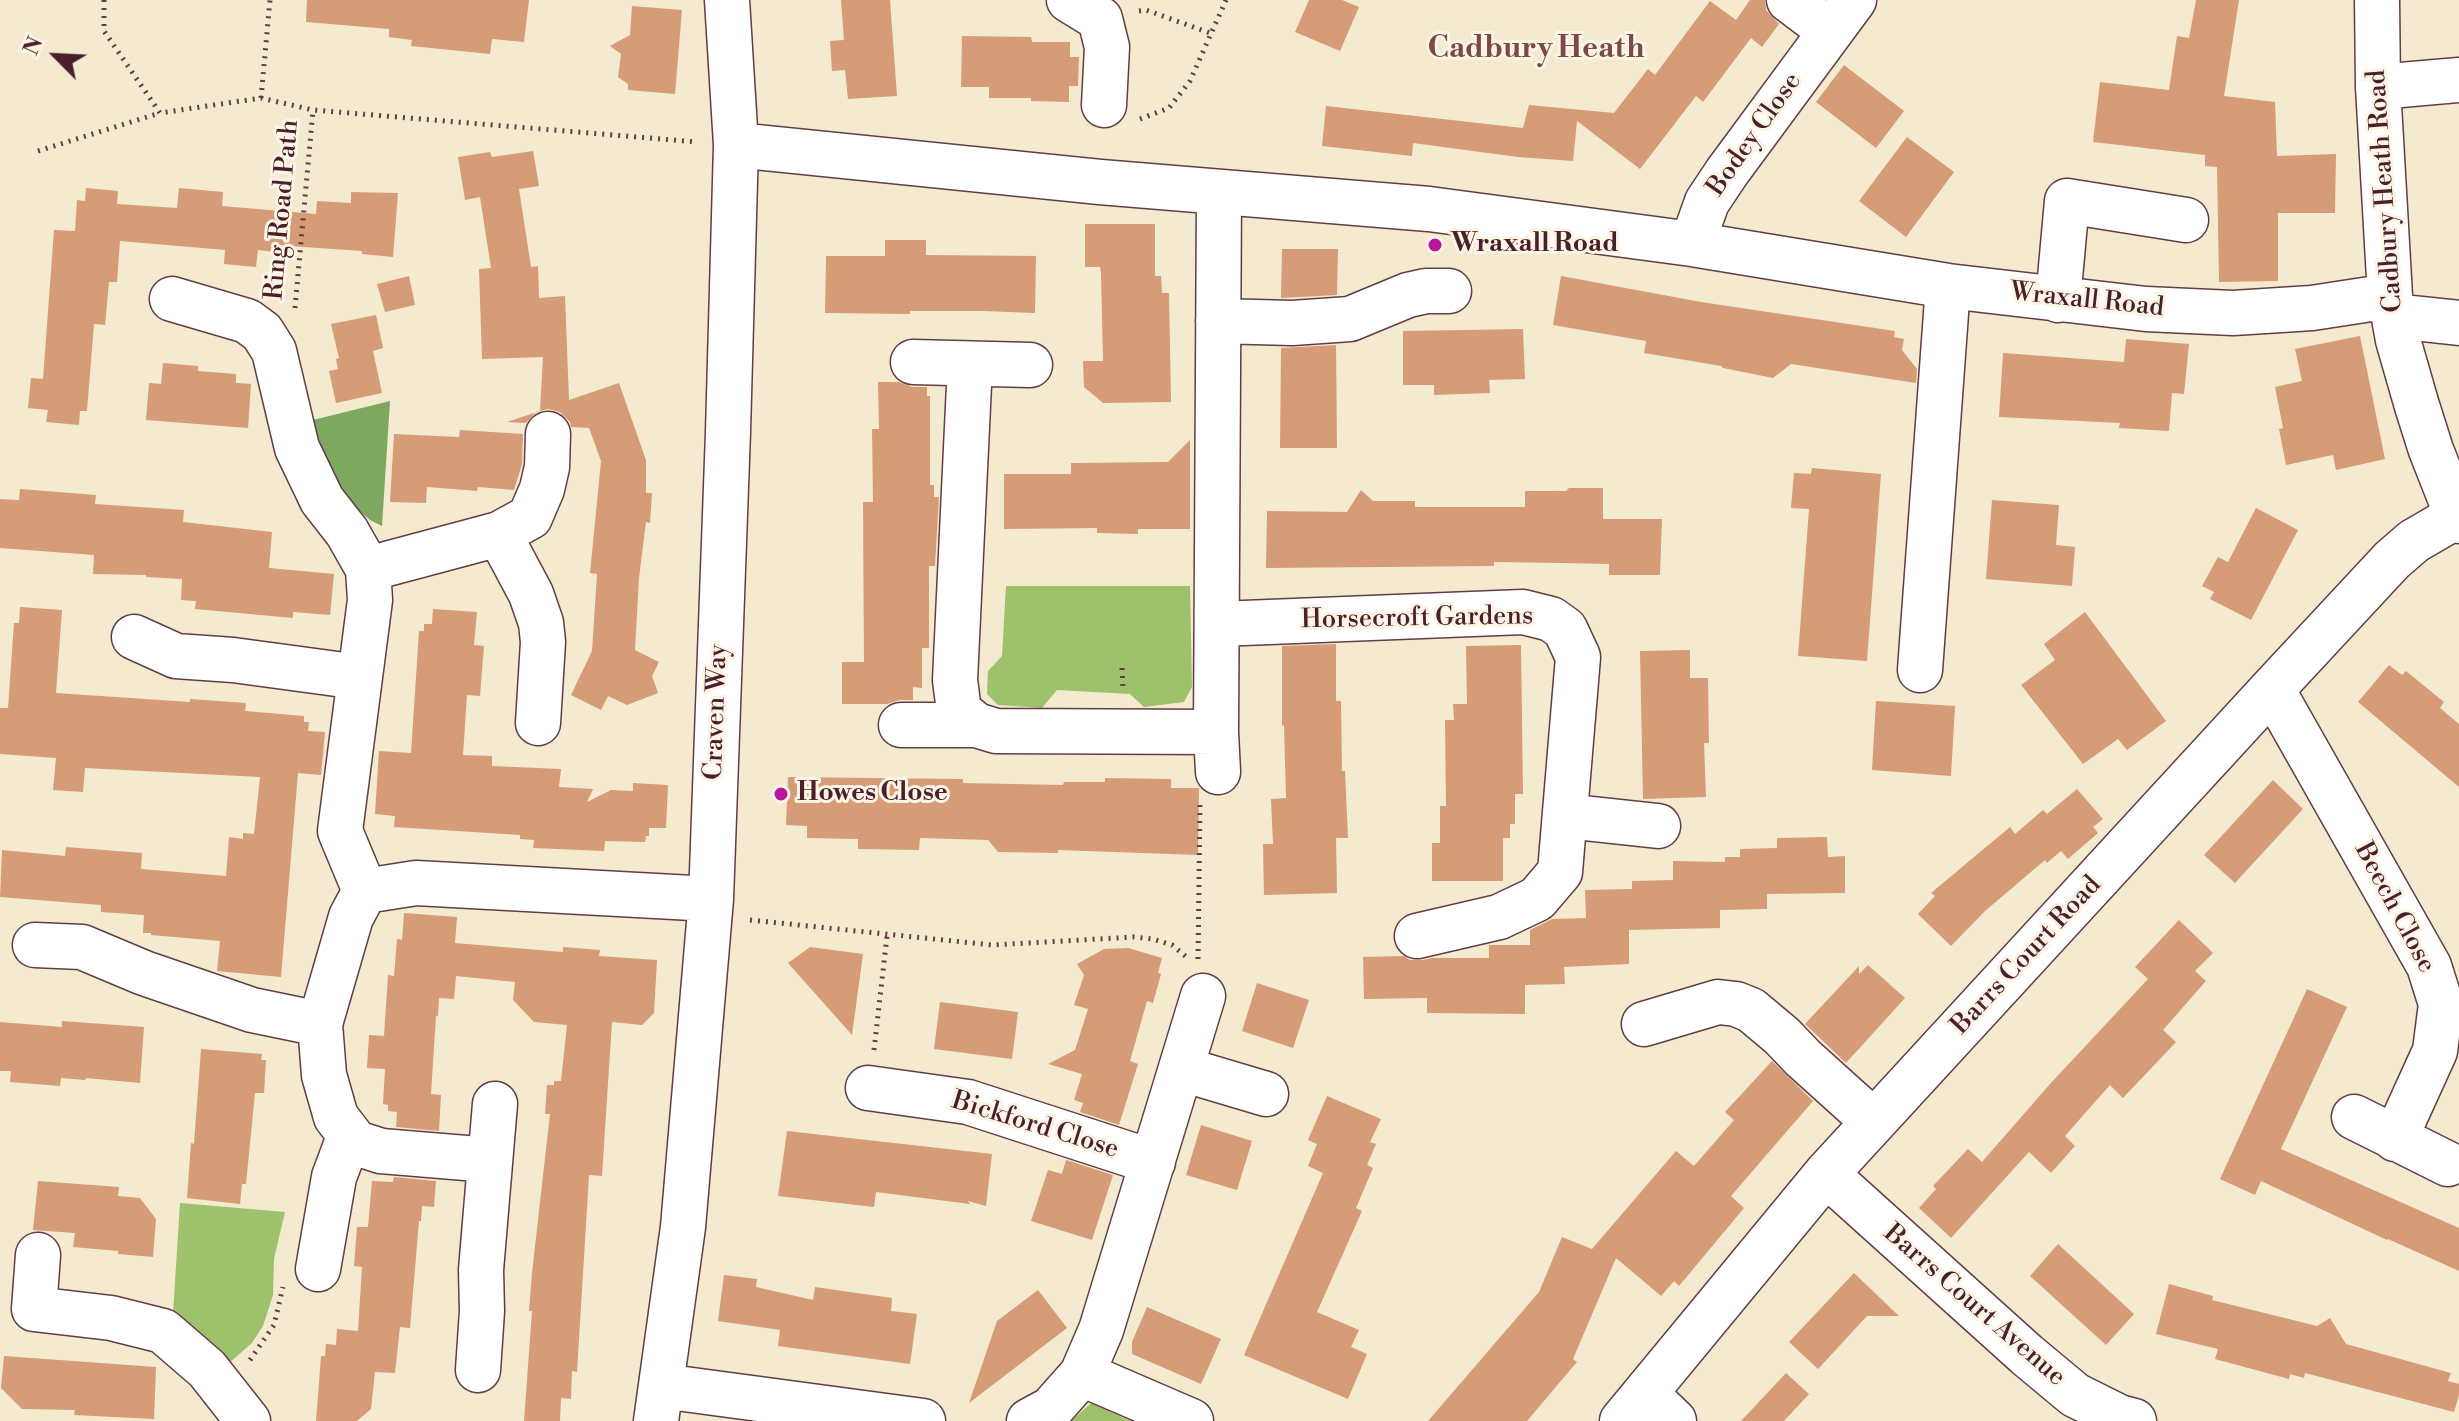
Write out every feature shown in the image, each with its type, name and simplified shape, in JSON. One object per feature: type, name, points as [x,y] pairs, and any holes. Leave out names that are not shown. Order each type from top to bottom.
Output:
[{"type":"street","name":"Craven Way","points":[[659,1403],[683,1227],[710,908],[736,145],[727,0]]},
{"type":"street","name":"Bodey Close","points":[[1692,244],[1713,192],[1842,16],[1789,0]]},
{"type":"street","name":"Cadbury Heath Road","points":[[2377,0],[2378,87],[2392,306],[2398,340],[2426,435],[2458,518]]},
{"type":"street","points":[[1084,10],[1107,47],[1116,112]]},
{"type":"street","points":[[2378,87],[2459,80]]},
{"type":"street","name":"Wraxall Road","points":[[736,145],[1429,209],[1692,244],[1948,286],[2058,300],[2146,309],[2233,313],[2392,306],[2459,323]]},
{"type":"street","points":[[901,725],[976,725],[996,731],[1217,752],[1219,192]]},
{"type":"street","points":[[2058,300],[2067,201],[2186,220]]},
{"type":"street","points":[[1920,670],[1948,286]]},
{"type":"street","points":[[1218,321],[1292,323],[1350,319],[1408,295],[1449,291]]},
{"type":"street","points":[[172,299],[247,321],[262,332],[274,351],[297,448],[322,500],[347,532],[368,569],[370,600],[340,831],[365,891]]},
{"type":"street","points":[[913,362],[1030,365]]},
{"type":"street","points":[[970,364],[955,680],[959,711],[976,725]]},
{"type":"street","points":[[368,569],[515,526],[542,489],[547,467],[548,434]]},
{"type":"street","name":"Barrs Court Road","points":[[1647,1412],[1826,1174],[2392,560],[2414,541],[2458,518]]},
{"type":"street","points":[[515,526],[520,574],[541,623],[543,642],[538,723]]},
{"type":"street","name":"Horsecroft Gardens","points":[[1218,624],[1523,612],[1551,619],[1565,629],[1578,657],[1560,872],[1537,899],[1499,917],[1417,936]]},
{"type":"street","points":[[134,637],[176,656],[233,660],[359,677]]},
{"type":"street","name":"Beech Close","points":[[2272,689],[2429,966],[2441,1004],[2435,1051],[2395,1139]]},
{"type":"street","points":[[1565,816],[1658,826]]},
{"type":"street","points":[[365,891],[416,883],[710,908]]},
{"type":"street","points":[[365,891],[351,917],[320,1024],[324,1075],[336,1117],[356,1143],[381,1151],[490,1160]]},
{"type":"street","points":[[35,945],[82,947],[144,973],[252,1010],[320,1024]]},
{"type":"street","name":"Bickford Close","points":[[1029,1421],[1051,1409],[1082,1374],[1101,1330],[1182,1069],[1200,984]]},
{"type":"street","points":[[1644,1024],[1718,1002],[1751,1010],[1874,1122]]},
{"type":"street","points":[[1182,1069],[1266,1094]]},
{"type":"street","name":"Bickford Close","points":[[869,1088],[968,1102],[1153,1162]]},
{"type":"street","points":[[478,1370],[481,1270],[495,1104]]},
{"type":"street","points":[[2354,1117],[2448,1164]]},
{"type":"street","points":[[318,1269],[334,1177],[349,1137]]},
{"type":"street","name":"Barrs Court Avenue","points":[[1826,1174],[2075,1395],[2134,1421]]},
{"type":"street","points":[[38,1255],[34,1309],[111,1318],[163,1331],[207,1369],[248,1421]]},
{"type":"street","points":[[1082,1374],[1191,1421]]},
{"type":"street","points":[[659,1403],[913,1420]]},
{"type":"path","points":[[104,0],[104,31],[160,113]]},
{"type":"path","points":[[261,98],[270,0]]},
{"type":"path","points":[[1116,112],[1141,119],[1169,108],[1190,81],[1226,0]]},
{"type":"path","points":[[1084,10],[1146,10],[1210,33]]},
{"type":"path","name":"Ring Road Path","points":[[38,151],[160,113],[261,98],[313,110],[294,313],[274,351]]},
{"type":"path","points":[[313,110],[736,145]]},
{"type":"path","points":[[1200,984],[1200,797],[1217,752]]},
{"type":"path","points":[[710,908],[887,936],[992,945],[1134,937],[1153,939],[1172,945],[1190,960],[1200,984]]},
{"type":"path","points":[[869,1088],[887,936]]},
{"type":"green space","points":[[390,401],[382,526],[353,505],[338,484],[327,464],[313,420]]},
{"type":"green space","points":[[1006,586],[1190,586],[1192,687],[1184,702],[1144,707],[1130,694],[1057,690],[1042,708],[998,705],[987,694],[988,671],[1002,656]]},
{"type":"green space","points":[[180,1203],[285,1212],[274,1259],[273,1295],[263,1326],[252,1343],[228,1364],[193,1326],[173,1313]]},
{"type":"green space","points":[[1091,1403],[1130,1421],[1071,1421]]},
{"type":"building","points":[[307,0],[529,0],[524,42],[492,39],[490,54],[411,46],[412,40],[389,37],[389,29],[306,22]]},
{"type":"building","points":[[841,0],[890,0],[897,96],[848,99],[845,70],[832,71],[830,41],[844,40]]},
{"type":"building","points":[[1309,0],[1342,0],[1359,7],[1340,51],[1295,32]]},
{"type":"building","points":[[1750,0],[1765,0],[1766,10],[1779,24],[1762,47],[1751,38],[1703,102],[1696,96],[1640,169],[1577,121],[1573,161],[1413,143],[1412,156],[1322,146],[1326,106],[1523,128],[1529,105],[1614,113],[1648,69],[1655,75],[1710,1],[1736,20]]},
{"type":"building","points":[[2196,0],[2239,0],[2224,96],[2275,102],[2277,156],[2336,154],[2335,213],[2278,213],[2278,281],[2219,282],[2217,167],[2205,166],[2205,155],[2093,142],[2100,82],[2169,90],[2177,36],[2189,38]]},
{"type":"building","points":[[632,6],[682,10],[675,94],[628,90],[628,84],[618,77],[621,54],[610,46],[630,35]]},
{"type":"building","points":[[962,36],[1031,37],[1032,42],[1070,42],[1070,57],[1079,57],[1078,86],[1069,86],[1069,102],[989,98],[989,87],[961,87]]},
{"type":"building","points":[[1844,65],[1904,111],[1876,148],[1816,102]]},
{"type":"building","points":[[1907,137],[1954,172],[1906,237],[1859,201]]},
{"type":"building","points":[[533,151],[539,186],[519,189],[531,267],[538,266],[539,298],[565,296],[569,400],[619,383],[646,460],[646,493],[652,493],[650,523],[646,522],[639,578],[635,650],[659,662],[652,676],[658,693],[627,705],[608,696],[601,710],[571,695],[592,651],[597,574],[590,573],[601,461],[589,428],[571,427],[560,412],[540,411],[543,357],[482,359],[479,269],[491,268],[480,197],[465,200],[458,157],[490,152],[492,157]]},
{"type":"building","points":[[86,188],[118,191],[117,204],[177,208],[179,188],[223,192],[222,206],[316,214],[317,201],[351,203],[351,192],[398,193],[393,257],[362,254],[362,251],[275,245],[275,252],[258,250],[256,267],[224,264],[225,250],[120,241],[117,282],[109,282],[105,325],[94,324],[87,411],[80,411],[79,425],[46,422],[48,410],[28,408],[31,378],[43,379],[54,230],[75,231],[77,200],[85,201]]},
{"type":"building","points":[[1085,224],[1155,224],[1155,276],[1161,276],[1162,293],[1169,293],[1171,402],[1103,403],[1084,387],[1083,361],[1103,361],[1101,273],[1100,267],[1085,267]]},
{"type":"building","points":[[885,240],[926,240],[926,255],[1036,256],[1035,313],[825,313],[826,256],[885,256]]},
{"type":"building","points":[[1282,249],[1338,249],[1337,295],[1281,298]]},
{"type":"building","points":[[409,276],[415,305],[385,312],[377,284]]},
{"type":"building","points":[[1561,276],[1701,302],[1895,331],[1894,337],[1904,339],[1902,350],[1917,369],[1916,383],[1791,364],[1773,378],[1644,353],[1646,341],[1553,325]]},
{"type":"building","points":[[376,315],[383,348],[373,351],[382,393],[336,403],[329,371],[338,369],[336,359],[339,358],[331,324]]},
{"type":"building","points":[[1523,329],[1525,379],[1489,380],[1490,393],[1434,395],[1434,385],[1403,385],[1403,331]]},
{"type":"building","points":[[2360,336],[2385,459],[2336,470],[2333,455],[2286,465],[2275,387],[2302,381],[2295,349]]},
{"type":"building","points":[[2126,339],[2189,344],[2184,394],[2172,393],[2169,431],[2119,428],[2120,423],[1999,417],[2003,353],[2124,362]]},
{"type":"building","points":[[1336,345],[1337,448],[1280,448],[1281,348]]},
{"type":"building","points":[[163,363],[198,366],[198,371],[236,374],[236,383],[251,384],[248,428],[146,420],[149,383],[161,384]]},
{"type":"building","points":[[878,382],[927,387],[927,396],[930,396],[930,485],[934,485],[934,497],[939,497],[935,566],[929,566],[929,648],[922,648],[922,688],[913,687],[913,700],[887,704],[842,704],[842,662],[864,662],[863,502],[873,502],[872,429],[879,429]]},
{"type":"building","points":[[536,412],[526,423],[507,422]]},
{"type":"building","points":[[460,430],[523,434],[522,464],[514,490],[427,487],[426,503],[390,502],[394,434],[459,437]]},
{"type":"building","points":[[1190,440],[1190,529],[1138,529],[1138,534],[1097,533],[1097,528],[1004,529],[1004,474],[1071,474],[1071,463],[1168,462]]},
{"type":"building","points":[[1812,468],[1881,474],[1867,661],[1798,656],[1809,509],[1791,508],[1794,473],[1811,474]]},
{"type":"building","points":[[1569,488],[1603,488],[1603,519],[1662,519],[1660,575],[1609,575],[1609,564],[1563,563],[1266,568],[1267,511],[1347,512],[1361,490],[1373,501],[1415,501],[1415,507],[1525,507],[1525,491],[1566,491]]},
{"type":"building","points":[[20,489],[96,495],[95,504],[184,510],[183,522],[272,532],[269,568],[334,574],[330,615],[293,612],[293,618],[195,609],[196,601],[181,600],[182,579],[93,574],[94,555],[0,548],[0,499],[19,500]]},
{"type":"building","points":[[1992,500],[2059,505],[2056,545],[2075,547],[2072,586],[1986,579]]},
{"type":"building","points":[[2256,508],[2298,530],[2251,620],[2210,599],[2214,592],[2202,586],[2218,557],[2228,562]]},
{"type":"building","points":[[20,607],[62,610],[56,693],[246,703],[245,711],[304,716],[304,722],[309,722],[308,731],[325,732],[321,775],[298,773],[281,977],[217,971],[220,941],[143,933],[144,915],[101,912],[101,905],[0,897],[2,850],[65,856],[66,847],[142,853],[141,869],[226,876],[229,837],[243,839],[243,833],[254,834],[260,777],[85,768],[83,792],[53,790],[56,758],[0,754],[0,708],[8,708],[14,623],[19,623]]},
{"type":"building","points":[[433,609],[477,612],[474,645],[484,646],[480,696],[467,695],[463,755],[492,756],[492,766],[561,769],[559,787],[593,789],[587,802],[611,790],[633,791],[633,783],[668,785],[666,828],[649,828],[645,842],[605,841],[604,851],[533,848],[534,840],[520,839],[520,835],[394,827],[395,816],[375,814],[379,751],[411,753],[419,631],[424,631],[424,624],[432,624]]},
{"type":"building","points":[[2085,612],[2166,721],[2127,750],[2118,739],[2083,764],[2021,685],[2055,660],[2044,644]]},
{"type":"building","points":[[1336,644],[1336,701],[1341,701],[1342,771],[1345,771],[1348,838],[1336,838],[1337,893],[1264,895],[1263,844],[1273,844],[1271,799],[1286,798],[1282,646]]},
{"type":"building","points":[[1521,645],[1523,794],[1515,794],[1515,824],[1510,824],[1510,838],[1503,838],[1503,881],[1432,881],[1432,843],[1440,843],[1440,806],[1446,806],[1445,720],[1454,720],[1453,704],[1467,704],[1466,646]]},
{"type":"building","points":[[1690,650],[1690,678],[1708,678],[1709,743],[1704,743],[1706,797],[1643,799],[1640,651]]},
{"type":"building","points":[[2389,665],[2402,675],[2406,671],[2444,702],[2440,708],[2459,724],[2459,787],[2358,702]]},
{"type":"building","points":[[1876,701],[1955,706],[1951,776],[1872,770]]},
{"type":"building","points":[[788,777],[963,779],[963,783],[1063,785],[1064,782],[1105,782],[1105,778],[1171,779],[1171,788],[1199,788],[1198,855],[1058,850],[1058,853],[998,852],[988,840],[920,838],[919,850],[858,849],[858,839],[807,838],[807,826],[786,825]]},
{"type":"building","points":[[2273,780],[2303,809],[2235,883],[2204,855]]},
{"type":"building","points":[[2077,789],[2103,819],[2093,827],[2098,833],[2068,859],[2061,851],[2047,863],[2045,860],[1985,911],[1951,946],[1918,914],[1935,896],[1931,893],[2010,827],[2015,834],[2043,810],[2047,814]]},
{"type":"building","points":[[1827,837],[1828,857],[1845,856],[1845,893],[1767,894],[1767,909],[1720,910],[1720,928],[1629,930],[1629,964],[1564,967],[1565,984],[1525,985],[1525,1014],[1427,1013],[1427,998],[1364,999],[1363,957],[1404,956],[1410,960],[1489,958],[1489,945],[1530,945],[1530,930],[1552,919],[1586,918],[1585,890],[1632,889],[1632,881],[1673,880],[1673,861],[1725,862],[1725,857],[1740,857],[1740,849],[1777,848],[1777,838]]},
{"type":"building","points":[[404,913],[457,917],[455,943],[563,952],[563,947],[600,950],[599,956],[657,960],[654,1013],[642,1025],[612,1022],[602,1176],[589,1175],[577,1372],[572,1371],[571,1399],[561,1398],[560,1421],[524,1421],[532,1273],[550,1114],[545,1114],[547,1085],[561,1081],[567,1025],[534,1022],[513,1000],[515,982],[456,976],[454,999],[439,998],[436,1016],[431,1094],[441,1095],[439,1131],[396,1127],[397,1112],[388,1111],[388,1105],[383,1104],[385,1069],[367,1068],[369,1035],[384,1036],[388,975],[394,976],[397,939],[402,940]]},
{"type":"building","points":[[2179,920],[2213,953],[2195,971],[2206,981],[2163,1030],[2176,1042],[2123,1098],[2110,1085],[2065,1136],[2075,1146],[2051,1173],[2029,1152],[1951,1238],[1919,1208],[1936,1189],[1933,1186],[1968,1149],[1982,1162],[2148,979],[2135,967]]},
{"type":"building","points":[[810,947],[863,954],[852,1035],[788,963]]},
{"type":"building","points":[[1128,948],[1162,958],[1153,1003],[1147,1001],[1130,1061],[1138,1064],[1119,1125],[1080,1112],[1083,1103],[1074,1100],[1082,1074],[1048,1064],[1075,1050],[1088,1009],[1074,1005],[1084,975],[1077,964],[1104,949]]},
{"type":"building","points":[[1868,965],[1905,998],[1846,1063],[1805,1024],[1859,966],[1859,974]]},
{"type":"building","points":[[1257,983],[1309,1000],[1293,1048],[1242,1031]]},
{"type":"building","points":[[2307,989],[2347,1007],[2281,1149],[2459,1228],[2459,1271],[2261,1181],[2255,1195],[2220,1179]]},
{"type":"building","points":[[940,1002],[1018,1012],[1012,1059],[934,1049]]},
{"type":"building","points":[[62,1021],[144,1027],[140,1083],[86,1078],[61,1078],[60,1086],[10,1082],[11,1071],[0,1071],[0,1022],[62,1027]]},
{"type":"building","points":[[201,1049],[262,1054],[261,1060],[266,1060],[264,1093],[255,1093],[246,1184],[242,1184],[240,1204],[187,1198]]},
{"type":"building","points":[[1772,1061],[1813,1101],[1731,1196],[1744,1208],[1679,1286],[1674,1281],[1661,1296],[1616,1258],[1573,1359],[1577,1362],[1527,1421],[1428,1421],[1539,1292],[1562,1237],[1592,1249],[1676,1151],[1694,1166],[1734,1120],[1725,1112]]},
{"type":"building","points":[[1327,1096],[1381,1119],[1370,1142],[1376,1144],[1367,1165],[1373,1168],[1356,1208],[1362,1211],[1317,1312],[1359,1330],[1351,1347],[1367,1354],[1348,1399],[1244,1355],[1323,1173],[1308,1166],[1317,1144],[1308,1140]]},
{"type":"building","points":[[1201,1125],[1252,1141],[1237,1190],[1186,1175]]},
{"type":"building","points":[[787,1131],[992,1154],[986,1206],[968,1201],[970,1204],[876,1192],[874,1207],[778,1196]]},
{"type":"building","points":[[1066,1160],[1113,1175],[1092,1240],[1031,1221],[1048,1170],[1062,1174]]},
{"type":"building","points":[[394,1177],[436,1181],[434,1207],[422,1206],[419,1221],[410,1328],[400,1327],[395,1373],[375,1372],[371,1409],[357,1421],[316,1421],[321,1356],[325,1356],[326,1344],[336,1345],[337,1329],[358,1331],[362,1267],[354,1266],[357,1227],[368,1227],[372,1181],[393,1182]]},
{"type":"building","points":[[38,1181],[119,1187],[118,1196],[140,1198],[156,1219],[153,1257],[73,1247],[75,1233],[33,1230]]},
{"type":"building","points":[[2058,1244],[2134,1314],[2106,1345],[2030,1276]]},
{"type":"building","points":[[1854,1273],[1899,1316],[1867,1316],[1818,1369],[1789,1342]]},
{"type":"building","points":[[724,1275],[757,1279],[756,1287],[813,1300],[815,1287],[892,1298],[891,1311],[917,1314],[910,1364],[778,1346],[780,1330],[718,1321]]},
{"type":"building","points":[[2169,1284],[2213,1296],[2212,1300],[2317,1326],[2330,1318],[2346,1344],[2451,1373],[2448,1381],[2459,1384],[2454,1412],[2305,1373],[2304,1378],[2290,1374],[2289,1379],[2215,1359],[2218,1349],[2156,1334]]},
{"type":"building","points":[[1038,1290],[1067,1328],[969,1403],[997,1321]]},
{"type":"building","points":[[1147,1307],[1221,1339],[1201,1384],[1132,1354],[1132,1342]]},
{"type":"building","points":[[4,1356],[156,1367],[154,1419],[74,1415],[75,1410],[22,1409],[1,1388]]},
{"type":"building","points":[[1786,1373],[1809,1394],[1784,1421],[1741,1421]]},
{"type":"place","name":"Wraxall Road","points":[[1435,245]]},
{"type":"place","name":"Howes Close","points":[[781,794]]},
{"type":"district","name":"Cadbury Heath","points":[[1536,50]]}]
